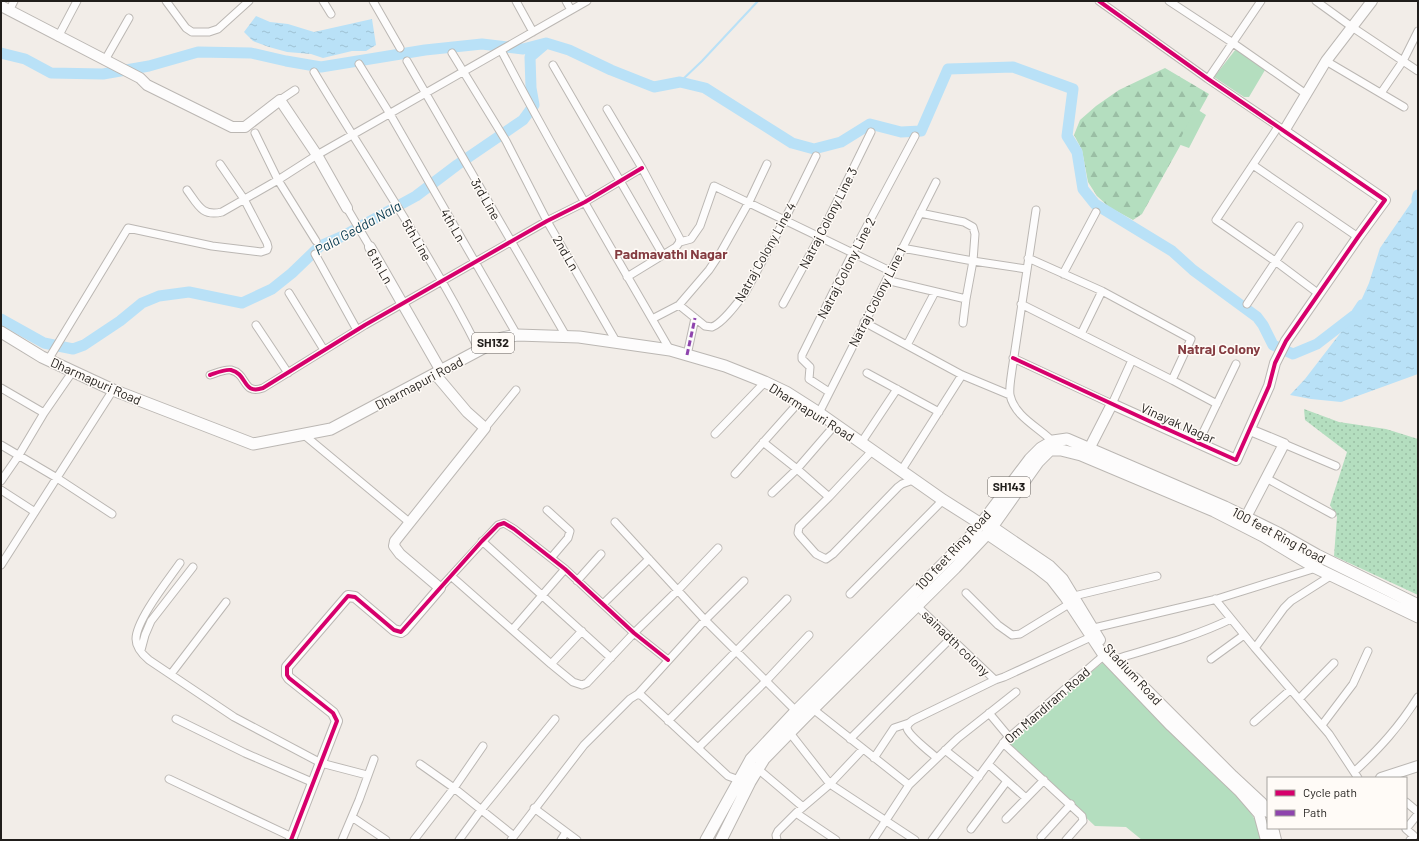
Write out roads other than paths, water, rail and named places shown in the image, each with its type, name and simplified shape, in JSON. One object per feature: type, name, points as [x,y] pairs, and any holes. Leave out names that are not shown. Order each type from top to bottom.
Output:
[{"type":"main road","name":"Dharmapuri Road","points":[[1,332],[48,360],[113,390],[252,444],[331,429],[502,338],[517,335],[566,336],[670,350],[725,366],[786,392],[819,413],[984,527]]},
{"type":"main road","name":"100 feet Ring Road","points":[[706,840],[751,759],[800,715],[984,527],[1030,459],[1041,448],[1053,441],[1067,440],[1225,506],[1263,536],[1316,568],[1418,617]]},
{"type":"main road","name":"100 feet Ring Road","points":[[721,840],[750,782],[764,759],[790,733],[800,715],[813,709],[918,606],[1038,462],[1050,450],[1061,450],[1082,454],[1214,511],[1244,521],[1418,605]]},
{"type":"street","points":[[14,1],[5,9],[140,78],[151,79],[234,122],[237,126],[245,127],[295,90]]},
{"type":"street","points":[[58,37],[77,1]]},
{"type":"street","points":[[166,1],[186,28],[192,32],[210,32],[218,29],[249,1]]},
{"type":"street","points":[[324,1],[331,14]]},
{"type":"street","points":[[373,1],[400,48]]},
{"type":"street","points":[[516,1],[534,32]]},
{"type":"street","points":[[566,1],[571,10]]},
{"type":"street","points":[[187,190],[201,208],[208,213],[213,214],[222,212],[278,180],[317,155],[587,1]]},
{"type":"street","points":[[1099,1],[1208,79],[1385,200],[1286,341],[1275,363],[1269,386],[1250,430],[1336,466]]},
{"type":"street","points":[[1170,1],[1306,94]]},
{"type":"street","points":[[1316,1],[1418,71]]},
{"type":"street","points":[[1319,294],[1216,220],[1253,165],[1306,94],[1326,61],[1372,1]]},
{"type":"street","points":[[1208,79],[1233,43],[1258,2]]},
{"type":"street","points":[[105,60],[128,18]]},
{"type":"street","points":[[1381,93],[1415,42],[1418,31]]},
{"type":"street","points":[[501,50],[537,119],[670,350]]},
{"type":"street","name":"2nd Ln","points":[[452,53],[506,141],[547,221],[617,343]]},
{"type":"street","name":"3rd Line","points":[[407,61],[566,336]]},
{"type":"street","points":[[1326,61],[1404,107]]},
{"type":"street","name":"4th Ln","points":[[359,64],[390,114],[517,335]]},
{"type":"street","points":[[553,65],[663,255]]},
{"type":"street","name":"5th Line","points":[[314,72],[415,235],[479,350]]},
{"type":"street","name":"6 th Ln","points":[[280,100],[317,155],[402,304],[438,372],[467,412],[485,428]]},
{"type":"street","points":[[607,109],[678,233],[680,242]]},
{"type":"street","points":[[255,132],[278,180],[316,241]]},
{"type":"street","name":"Natraj Colony Line 3","points":[[783,304],[820,236],[871,132]]},
{"type":"street","name":"Natraj Colony Line 2","points":[[829,392],[809,379],[810,367],[802,359],[802,355],[853,252],[915,136]]},
{"type":"street","name":"Natraj Colony Line 4","points":[[679,305],[705,326],[709,327],[715,326],[739,302],[785,219],[816,156]]},
{"type":"street","points":[[48,360],[128,228],[212,246],[262,252],[267,250],[267,243],[244,199],[220,164]]},
{"type":"street","points":[[652,319],[679,305],[703,278],[717,258],[749,202],[767,164]]},
{"type":"street","points":[[1253,165],[1358,237]]},
{"type":"street","points":[[210,374],[229,370],[233,371],[240,375],[249,387],[254,390],[263,388],[357,330],[511,241],[585,202],[642,168]]},
{"type":"street","name":"Natraj Colony Line 1","points":[[819,413],[890,270],[936,182]]},
{"type":"street","points":[[627,277],[676,247],[680,242],[691,239],[700,226],[714,186],[890,270]]},
{"type":"street","points":[[1036,210],[1013,358],[1010,395],[1016,407],[1026,419],[1053,441],[1061,450]]},
{"type":"street","points":[[1063,274],[1096,212]]},
{"type":"street","points":[[920,213],[964,222],[973,227],[975,234],[973,261],[963,323]]},
{"type":"street","points":[[1247,304],[1299,226]]},
{"type":"street","points":[[902,248],[1026,269]]},
{"type":"street","points":[[315,254],[357,330]]},
{"type":"street","points":[[1028,258],[1102,291],[1191,339],[1172,380]]},
{"type":"street","points":[[886,280],[966,299]]},
{"type":"street","points":[[1081,334],[1102,291]]},
{"type":"street","points":[[907,345],[935,292]]},
{"type":"street","points":[[289,293],[324,350]]},
{"type":"street","points":[[1021,304],[1217,404]]},
{"type":"street","points":[[687,355],[695,318]]},
{"type":"street","points":[[864,322],[962,375],[1010,395]]},
{"type":"street","points":[[256,325],[288,372]]},
{"type":"street","points":[[1013,358],[1112,404]]},
{"type":"street","points":[[1089,449],[1132,360]]},
{"type":"street","points":[[1198,443],[1236,364]]},
{"type":"street","points":[[1,481],[19,455],[44,413],[73,371]]},
{"type":"street","points":[[867,373],[939,412]]},
{"type":"street","points":[[901,471],[962,375]]},
{"type":"street","points":[[715,434],[765,382]]},
{"type":"street","points":[[1,388],[44,413]]},
{"type":"street","points":[[861,443],[897,389]]},
{"type":"street","points":[[1,566],[113,390]]},
{"type":"street","points":[[440,588],[396,550],[394,546],[395,541],[516,390]]},
{"type":"street","points":[[735,474],[800,401]]},
{"type":"street","name":"Vinayak Nagar","points":[[1112,404],[1236,460],[1250,430]]},
{"type":"street","points":[[772,493],[797,469],[835,425]]},
{"type":"street","points":[[303,434],[409,522]]},
{"type":"street","points":[[763,442],[829,497]]},
{"type":"street","points":[[1244,521],[1284,444]]},
{"type":"street","points":[[1,445],[112,514]]},
{"type":"street","points":[[872,451],[798,530],[800,536],[816,554],[826,559],[833,554],[898,487],[914,480]]},
{"type":"street","points":[[1266,478],[1332,514]]},
{"type":"street","points":[[1,490],[35,512]]},
{"type":"street","points":[[850,594],[943,500]]},
{"type":"street","points":[[547,510],[570,532],[568,538],[551,558]]},
{"type":"street","points":[[615,522],[705,620],[800,715]]},
{"type":"street","points":[[169,779],[291,839],[337,721],[333,713],[289,678],[286,670],[290,663],[348,596],[355,597],[394,630],[401,632],[482,541],[498,525],[504,523],[514,529],[565,569],[634,633],[668,660]]},
{"type":"street","name":"Stadium Road","points":[[984,527],[1051,579],[1072,600],[1092,632],[1110,655],[1171,726],[1265,815],[1266,840]]},
{"type":"street","points":[[482,541],[611,658]]},
{"type":"street","points":[[451,576],[551,664],[573,682],[582,685],[611,658],[718,548]]},
{"type":"street","points":[[577,581],[601,554]]},
{"type":"street","points":[[603,604],[649,559]]},
{"type":"street","points":[[180,563],[149,608],[138,631],[137,644],[148,660],[234,717],[321,763],[367,775]]},
{"type":"street","points":[[141,650],[151,621],[192,567]]},
{"type":"street","points":[[874,758],[894,728],[909,723],[923,714],[1004,677],[1092,632],[1215,599],[1316,568]]},
{"type":"street","points":[[513,629],[565,569]]},
{"type":"street","points":[[1254,648],[1284,608],[1303,593],[1332,575]]},
{"type":"street","points":[[966,593],[998,625],[1012,635],[1020,634],[1072,600],[1157,576]]},
{"type":"street","points":[[420,764],[454,788],[512,838],[584,745],[630,699],[638,694],[705,620],[744,581]]},
{"type":"street","points":[[668,721],[787,599]]},
{"type":"street","points":[[1215,599],[1254,648],[1322,725],[1356,775],[1409,711],[1418,697]]},
{"type":"street","points":[[171,674],[226,602]]},
{"type":"street","name":"sainadth colony","points":[[918,606],[995,680]]},
{"type":"street","points":[[1110,655],[1178,640],[1209,630],[1231,619]]},
{"type":"street","points":[[551,664],[582,631]]},
{"type":"street","points":[[698,748],[766,681],[809,635]]},
{"type":"street","points":[[1211,658],[1244,635]]},
{"type":"street","points":[[850,739],[951,638]]},
{"type":"street","points":[[1322,725],[1353,684],[1368,652]]},
{"type":"street","name":"Om Mandiram Road","points":[[932,840],[1003,743],[1110,655]]},
{"type":"street","points":[[1299,699],[1334,663]]},
{"type":"street","points":[[1254,722],[1290,690]]},
{"type":"street","points":[[873,840],[909,786],[958,738],[1016,692]]},
{"type":"street","points":[[638,694],[642,696],[728,776],[739,780]]},
{"type":"street","points":[[813,709],[909,786]]},
{"type":"street","points":[[989,713],[1010,737]]},
{"type":"street","points":[[176,719],[245,753],[314,783]]},
{"type":"street","points":[[459,840],[481,810],[555,719]]},
{"type":"street","points":[[909,723],[907,727],[912,736],[937,758]]},
{"type":"street","points":[[790,733],[830,784],[887,820],[915,840]]},
{"type":"street","points":[[1003,743],[1071,804],[1083,818],[1081,823],[1066,840]]},
{"type":"street","points":[[414,840],[484,746]]},
{"type":"street","points":[[777,840],[776,835],[778,831],[796,813],[830,784],[863,749]]},
{"type":"street","points":[[945,750],[979,777]]},
{"type":"street","points":[[342,840],[374,759]]},
{"type":"street","points":[[988,764],[1026,798]]},
{"type":"street","points":[[1384,777],[1418,766]]},
{"type":"street","points":[[758,769],[803,807]]},
{"type":"street","points":[[1006,820],[1044,780]]},
{"type":"street","points":[[971,829],[1007,781]]},
{"type":"street","points":[[1407,803],[1418,813],[1407,828]]},
{"type":"street","points":[[1041,837],[1071,804]]},
{"type":"street","points":[[534,808],[577,840]]},
{"type":"street","points":[[796,813],[836,840]]},
{"type":"street","points":[[352,817],[386,840]]},
{"type":"street","points":[[1273,829],[1276,840]]},
{"type":"street","points":[[1406,829],[1414,836],[1410,840]]},
{"type":"street","points":[[561,840],[566,832]]},
{"type":"water","points":[[256,16],[270,22],[288,24],[314,32],[372,19],[376,45],[366,51],[352,51],[323,58],[311,54],[287,52],[253,41],[244,32]]},
{"type":"water","points":[[1418,198],[1418,374],[1341,402],[1290,395],[1305,379],[1355,314],[1369,283],[1380,248],[1411,203]]},
{"type":"waterway","points":[[680,82],[702,61],[758,1]]},
{"type":"waterway","points":[[1,53],[25,59],[51,73],[103,74],[149,66],[198,52],[251,53],[321,67],[425,50],[482,44],[523,49],[546,43],[569,50],[611,70],[654,87],[680,82],[705,88],[792,143],[814,149],[841,142],[870,124],[901,132],[921,131],[948,69],[1013,67],[1073,89],[1067,136],[1077,152],[1083,189],[1095,204],[1172,251],[1193,270],[1257,317],[1263,325],[1273,345],[1293,354],[1317,344],[1356,314],[1362,305]]},
{"type":"waterway","name":"Pala Gedda Nala","points":[[1,319],[44,343],[73,349],[84,345],[120,321],[142,303],[159,296],[189,292],[242,303],[272,289],[292,273],[320,246],[343,236],[416,196],[457,165],[523,120],[534,105],[531,88],[530,57],[544,45]]},
{"type":"waterway","points":[[1418,195],[1418,212]]},
{"type":"district","name":"Padmavathi Nagar","points":[[671,254]]},
{"type":"district","name":"Natraj Colony","points":[[1219,349]]}]
